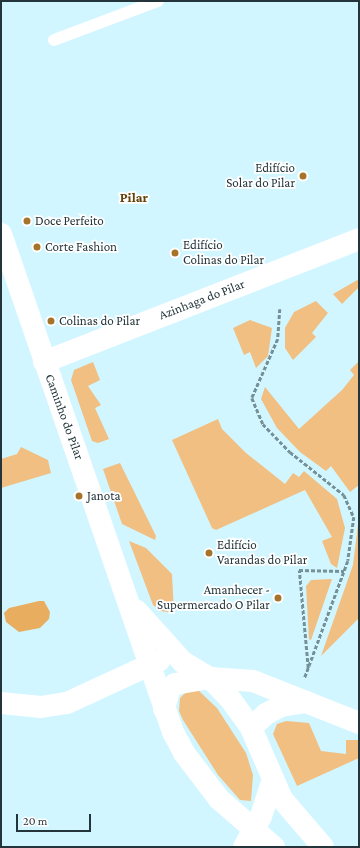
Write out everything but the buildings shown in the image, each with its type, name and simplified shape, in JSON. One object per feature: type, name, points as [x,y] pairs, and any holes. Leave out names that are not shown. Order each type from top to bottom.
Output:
[{"type":"street","name":"Caminho do Pilar","points":[[1,234],[44,362],[128,600],[164,709],[184,753],[248,839],[274,847]]},
{"type":"street","name":"Azinhaga do Pilar","points":[[44,362],[359,238]]},
{"type":"street","name":"Caminho do Pilar","points":[[128,600],[183,662],[210,678],[252,728],[272,782],[301,824],[323,847]]},
{"type":"street","name":"Caminho do Pilar","points":[[148,663],[161,660],[183,662]]},
{"type":"street","points":[[1,704],[63,704],[148,663]]},
{"type":"street","points":[[164,709],[168,693],[175,684],[210,678],[253,681],[359,723]]},
{"type":"street","points":[[252,728],[276,709],[307,702]]},
{"type":"street","points":[[248,839],[272,782]]},
{"type":"lane","points":[[54,40],[158,1]]},
{"type":"path","points":[[280,309],[278,338],[252,398],[263,424],[290,452],[344,495],[354,517],[352,544],[344,571],[304,680]]},
{"type":"path","points":[[308,669],[299,570],[344,571]]},
{"type":"shaded area","points":[[359,279],[359,287],[342,304],[333,294]]},
{"type":"shaded area","points":[[316,301],[328,313],[312,333],[316,337],[293,360],[285,348],[285,328],[294,312]]},
{"type":"shaded area","points":[[250,320],[272,328],[268,356],[256,368],[250,352],[244,355],[233,328]]},
{"type":"shaded area","points":[[359,361],[359,485],[350,492],[331,466],[326,471],[300,452],[277,428],[261,399],[265,387],[299,429],[342,390],[354,375],[350,370]]},
{"type":"shaded area","points":[[93,362],[100,380],[88,386],[101,405],[95,408],[109,439],[98,443],[92,441],[71,380],[74,370]]},
{"type":"shaded area","points":[[218,419],[222,429],[246,453],[285,484],[293,473],[299,477],[304,471],[337,499],[345,528],[337,568],[331,564],[322,541],[332,537],[305,490],[216,530],[212,528],[172,440]]},
{"type":"shaded area","points":[[21,447],[48,460],[51,473],[1,488],[1,459],[17,454]]},
{"type":"shaded area","points":[[120,463],[156,536],[155,540],[122,524],[103,469]]},
{"type":"shaded area","points":[[359,516],[359,618],[321,656],[353,565]]},
{"type":"shaded area","points":[[129,541],[146,548],[172,574],[174,613],[161,611],[153,605]]},
{"type":"shaded area","points":[[332,579],[311,640],[309,639],[306,586],[311,580]]},
{"type":"shaded area","points":[[44,601],[50,612],[49,619],[40,628],[19,632],[6,622],[4,613],[9,608]]},
{"type":"shaded area","points":[[198,690],[217,708],[246,753],[253,775],[251,801],[240,800],[218,775],[183,720],[179,711],[180,698],[187,691]]},
{"type":"shaded area","points":[[286,721],[309,723],[321,751],[346,754],[346,740],[359,740],[359,758],[297,786],[273,734],[277,724]]},
{"type":"place","name":"Edifício Solar do Pilar","points":[[303,176]]},
{"type":"place","name":"Doce Perfeito","points":[[27,221]]},
{"type":"place","name":"Corte Fashion","points":[[37,247]]},
{"type":"place","name":"Edifício Colinas do Pilar","points":[[175,253]]},
{"type":"place","name":"Colinas do Pilar","points":[[51,321]]},
{"type":"place","name":"Janota","points":[[79,496]]},
{"type":"place","name":"Edifício Varandas do Pilar","points":[[209,553]]},
{"type":"place","name":"Amanhecer - Supermercado O Pilar","points":[[278,598]]},
{"type":"district","name":"Pilar","points":[[134,197]]}]
